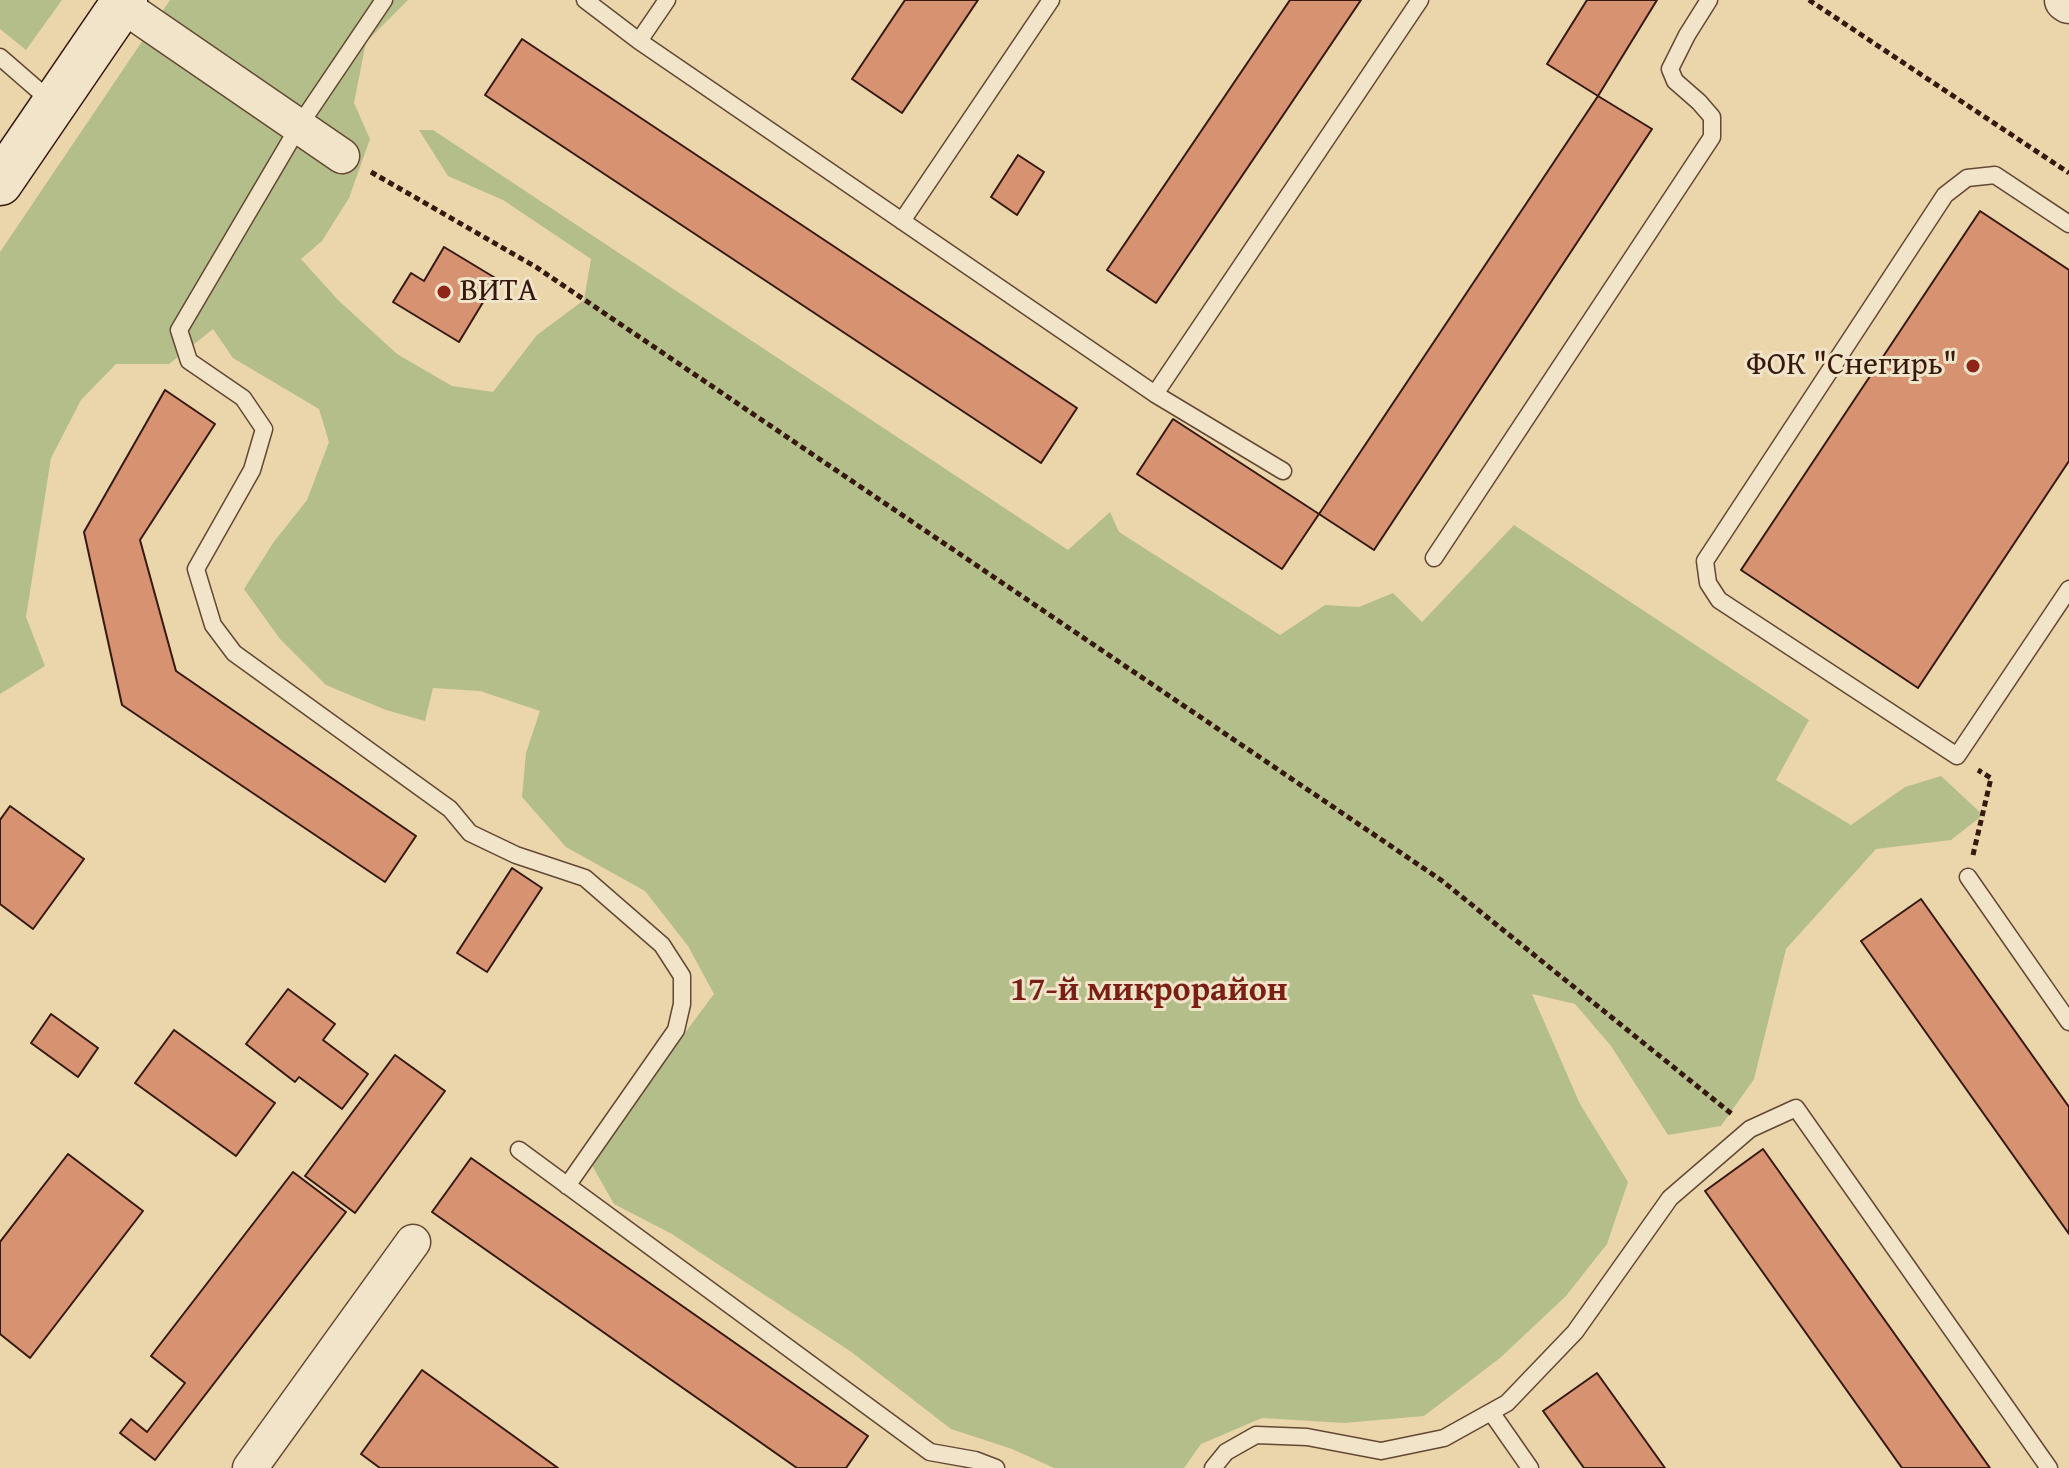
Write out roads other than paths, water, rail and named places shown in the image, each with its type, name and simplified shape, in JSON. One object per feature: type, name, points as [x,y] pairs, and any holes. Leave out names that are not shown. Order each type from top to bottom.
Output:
[{"type":"main road","points":[[0,183],[124,2]]},
{"type":"street","points":[[124,2],[342,156]]},
{"type":"street","points":[[250,1468],[413,1242]]},
{"type":"lane","points":[[384,0],[299,126],[179,330],[189,361],[243,398],[264,429],[252,470],[196,569],[213,625],[234,653],[450,809],[470,833],[516,855],[585,878],[662,945],[682,976],[682,1004],[676,1030],[567,1186]]},
{"type":"lane","points":[[585,0],[639,41],[1155,394],[1283,471]]},
{"type":"lane","points":[[639,41],[667,0]]},
{"type":"lane","points":[[902,221],[1051,0]]},
{"type":"lane","points":[[1155,394],[1420,0]]},
{"type":"lane","points":[[1434,558],[1712,137],[1712,117],[1675,81],[1670,69],[1709,0]]},
{"type":"lane","points":[[0,57],[54,104]]},
{"type":"lane","points":[[2069,224],[1995,175],[1967,178],[1945,195],[1705,561],[1708,583],[1719,600],[1957,756],[2069,589]]},
{"type":"lane","points":[[1968,877],[2069,1022]]},
{"type":"lane","points":[[1213,1468],[1226,1452],[1256,1435],[1307,1437],[1381,1451],[1444,1438],[1507,1403],[1575,1332],[1670,1198],[1750,1129],[1796,1108],[2049,1468]]},
{"type":"lane","points":[[519,1150],[944,1462],[975,1460],[996,1468]]},
{"type":"lane","points":[[1491,1412],[1530,1468]]},
{"type":"place","name":"ВИТА","points":[[444,292]]},
{"type":"place","name":"ФОК \"Снегирь\"","points":[[1973,366]]},
{"type":"district","name":"17-й микрорайон","points":[[1149,991]]}]
